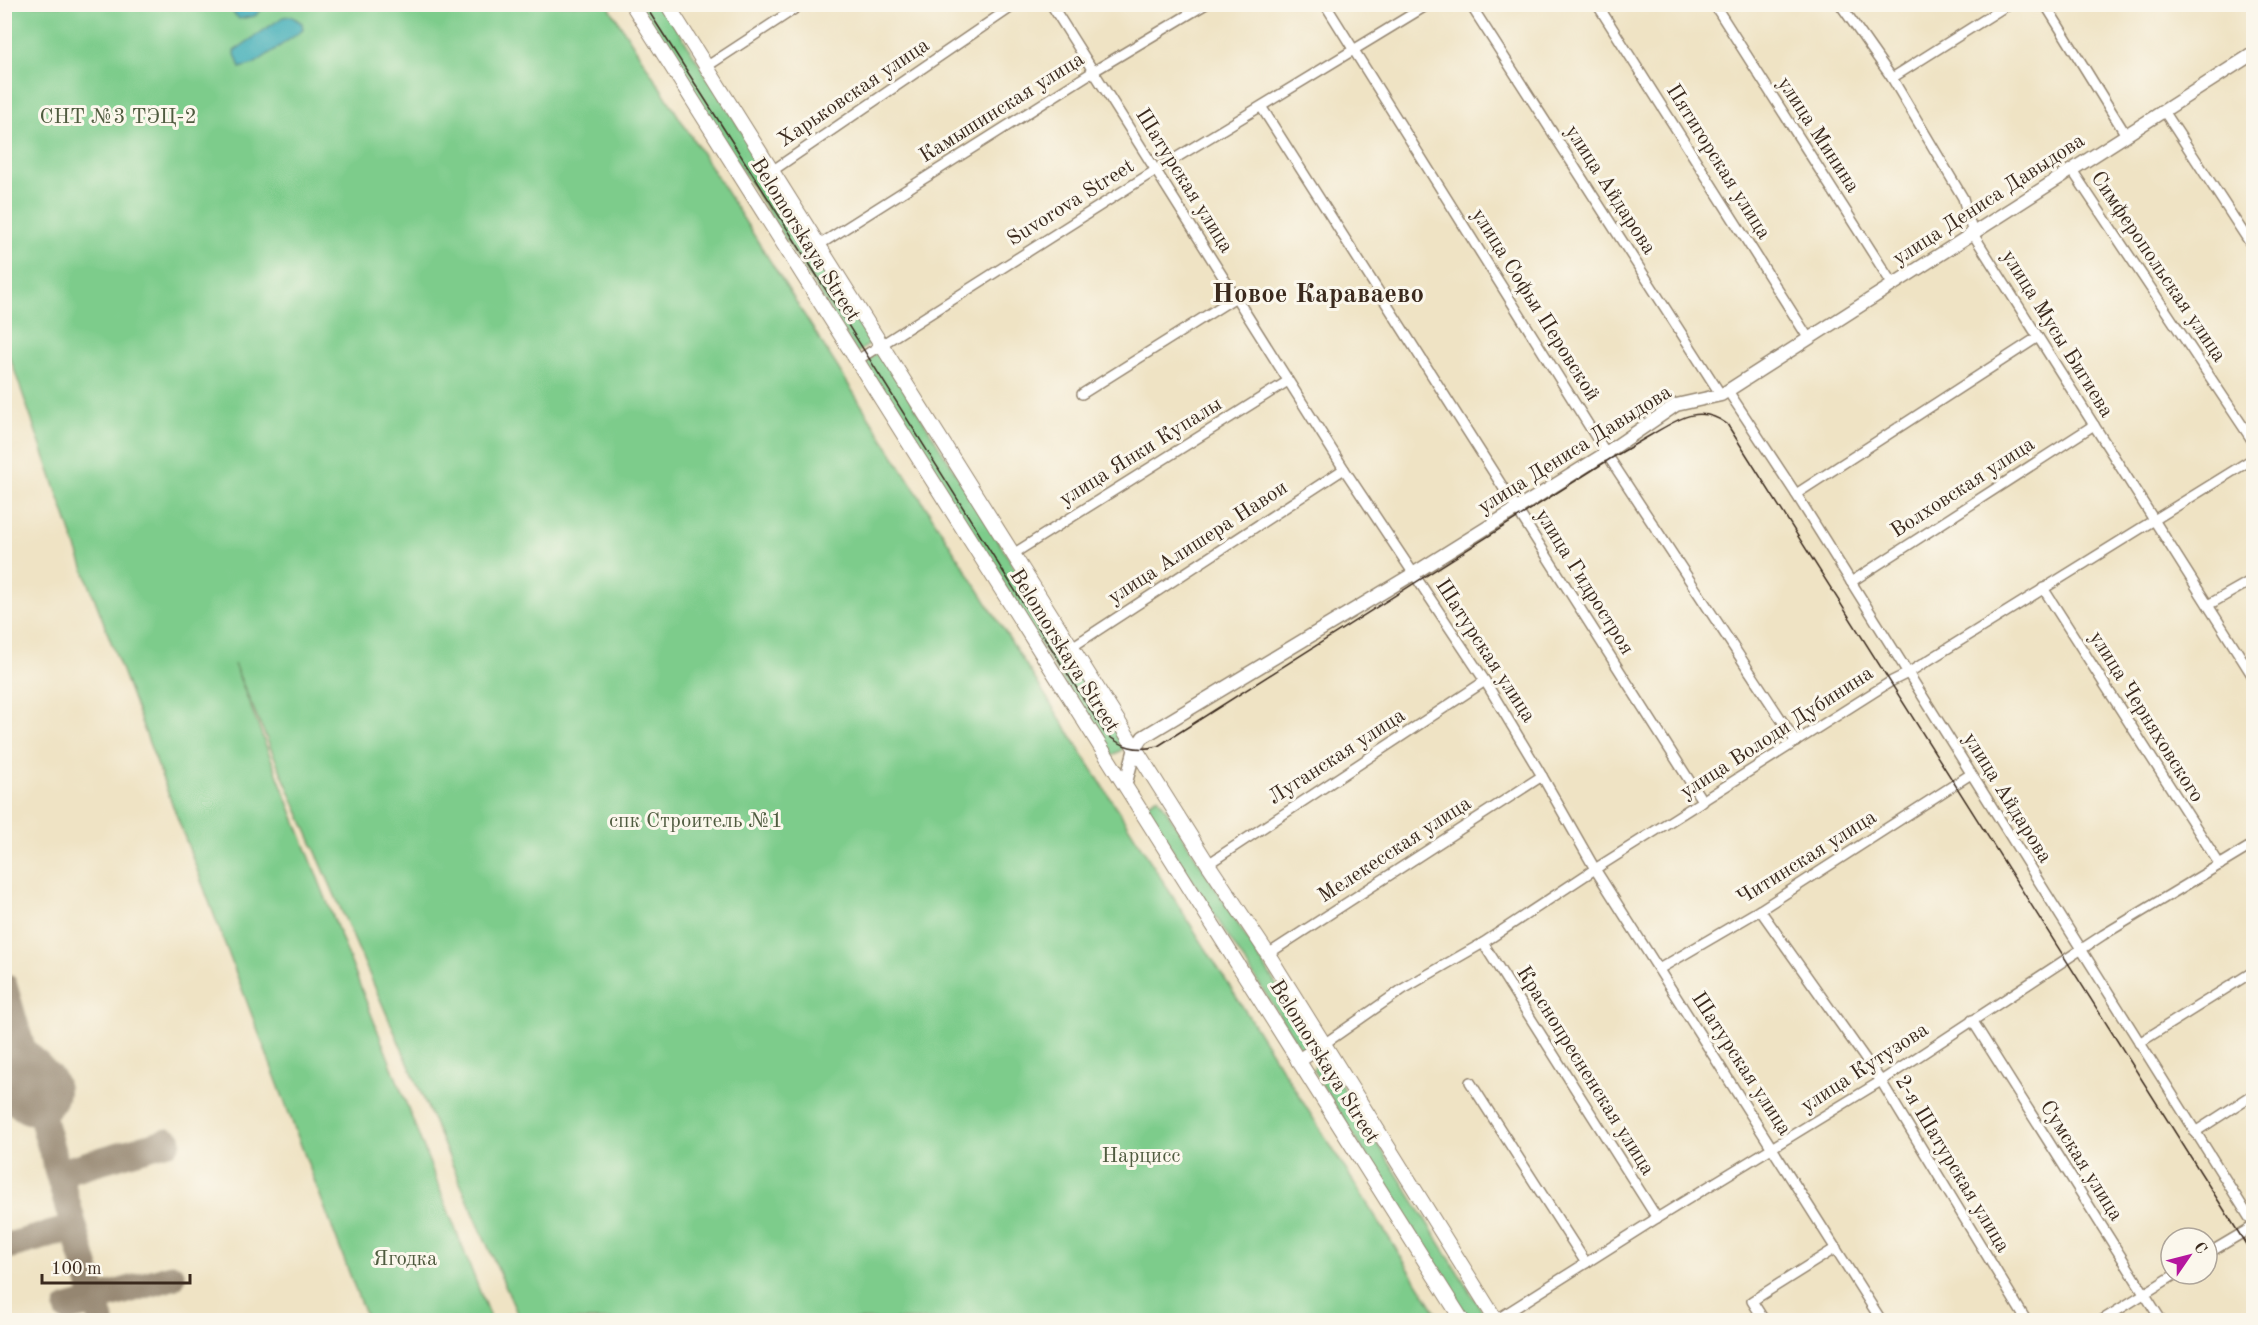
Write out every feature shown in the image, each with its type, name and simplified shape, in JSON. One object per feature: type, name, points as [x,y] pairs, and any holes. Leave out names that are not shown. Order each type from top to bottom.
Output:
[{"type":"main road","name":"Belomorskaya Street","points":[[632,4],[1462,1320]]},
{"type":"main road","name":"Belomorskaya Street","points":[[667,4],[1208,864],[1268,954],[1496,1320]]},
{"type":"main road","points":[[1298,1061],[1324,1044]]},
{"type":"street","points":[[706,67],[802,4]]},
{"type":"street","name":"Харьковская улица","points":[[772,171],[1016,4]]},
{"type":"street","name":"Шатурская улица","points":[[1051,4],[1344,469],[1485,681],[1595,869],[1881,1320]]},
{"type":"street","name":"Камышинская улица","points":[[819,245],[1094,71],[1206,4]]},
{"type":"street","name":"улица Софьи Перовской","points":[[1325,4],[1606,453],[1796,742]]},
{"type":"street","name":"Suvorova Street","points":[[856,361],[1156,170],[1262,108],[1429,4]]},
{"type":"street","name":"улица Айдарова","points":[[1470,4],[1724,393],[1796,494],[2253,1226]]},
{"type":"street","name":"Пятигорская улица","points":[[1597,4],[1809,339]]},
{"type":"street","name":"улица Минина","points":[[1714,4],[1893,285]]},
{"type":"street","name":"улица Мусы Бигиева","points":[[1840,4],[1893,78],[1963,198],[1972,234],[2253,678]]},
{"type":"street","points":[[1893,78],[2009,4]]},
{"type":"street","points":[[2045,4],[2126,135]]},
{"type":"street","name":"улица Дениса Давыдова","points":[[1135,748],[1143,737],[1606,453],[1676,405],[1724,393],[2253,53]]},
{"type":"street","name":"улица Гидростроя","points":[[1262,108],[1703,802]]},
{"type":"street","points":[[2164,111],[2253,249]]},
{"type":"street","name":"Симферопольская улица","points":[[2072,170],[2253,444]]},
{"type":"street","points":[[1082,394],[1236,297]]},
{"type":"street","points":[[1796,494],[2038,337]]},
{"type":"street","name":"улица Янки Купалы","points":[[1013,554],[1288,381]]},
{"type":"street","name":"Волховская улица","points":[[1851,582],[2094,426]]},
{"type":"street","name":"улица Володи Дубинина","points":[[1324,1044],[1402,989],[1483,943],[1595,869],[1890,682],[2253,458]]},
{"type":"street","name":"улица Алишера Навои","points":[[1072,647],[1344,469]]},
{"type":"street","points":[[2208,605],[2253,579]]},
{"type":"street","name":"улица Черняховского","points":[[2043,588],[2220,865]]},
{"type":"street","name":"Луганская улица","points":[[1208,864],[1485,681]]},
{"type":"street","points":[[1125,786],[1135,748]]},
{"type":"street","name":"Читинская улица","points":[[1659,969],[1760,910],[1971,774]]},
{"type":"street","name":"Мелекесская улица","points":[[1268,954],[1542,776]]},
{"type":"street","name":"улица Кутузова","points":[[1496,1320],[1881,1081],[1972,1020],[2253,844]]},
{"type":"street","name":"2-я Шатурская улица","points":[[1760,910],[1881,1081],[2026,1320]]},
{"type":"street","name":"Краснопресненская улица","points":[[1483,943],[1657,1218]]},
{"type":"street","points":[[2139,1043],[2253,972]]},
{"type":"street","name":"Сумская улица","points":[[1972,1020],[2161,1320]]},
{"type":"street","points":[[1470,1082],[1586,1263]]},
{"type":"street","points":[[2195,1132],[2253,1094]]},
{"type":"street","points":[[2219,1247],[2253,1226]]},
{"type":"street","points":[[1764,1320],[1752,1301],[1836,1248]]},
{"type":"street","points":[[2102,1320],[2159,1285]]},
{"type":"green space","points":[[4,5],[608,5],[1441,1320],[520,1320],[234,664],[491,1320],[367,1320],[85,573],[12,363],[5,349]]},
{"type":"green space","points":[[638,5],[662,5],[874,341],[857,353]]},
{"type":"green space","points":[[880,351],[1126,747],[1110,757],[864,361]]},
{"type":"green space","points":[[1158,797],[1312,1042],[1307,1047],[1301,1049],[1144,806]]},
{"type":"green space","points":[[1317,1062],[1327,1062],[1484,1314],[1480,1320],[1469,1320],[1313,1070]]},
{"type":"water","points":[[226,5],[266,5],[255,16],[239,19]]},
{"type":"water","points":[[291,16],[302,23],[303,30],[254,64],[240,68],[234,51],[283,17]]},
{"type":"taxiway","points":[[4,986],[101,1320]]},
{"type":"taxiway","points":[[58,1173],[168,1141]]},
{"type":"taxiway","points":[[4,1247],[74,1228]]},
{"type":"taxiway","points":[[94,1300],[172,1277]]},
{"type":"taxiway","points":[[68,1309],[94,1302]]},
{"type":"runway","points":[[4,1059],[35,1091]]},
{"type":"tram line","points":[[644,4],[1105,733],[1123,745],[1136,748],[1158,746],[1610,459],[1679,419],[1698,414],[1717,418],[1727,424],[2254,1257]]},
{"type":"district","name":"Новое Караваево","points":[[1318,294]]},
{"type":"park label","name":"СНТ №3 ТЭЦ-2","points":[[118,117]]},
{"type":"park label","name":"спк Строитель №1","points":[[696,821]]},
{"type":"park label","name":"Нарцисс","points":[[1141,1156]]},
{"type":"park label","name":"Ягодка","points":[[405,1259]]}]
